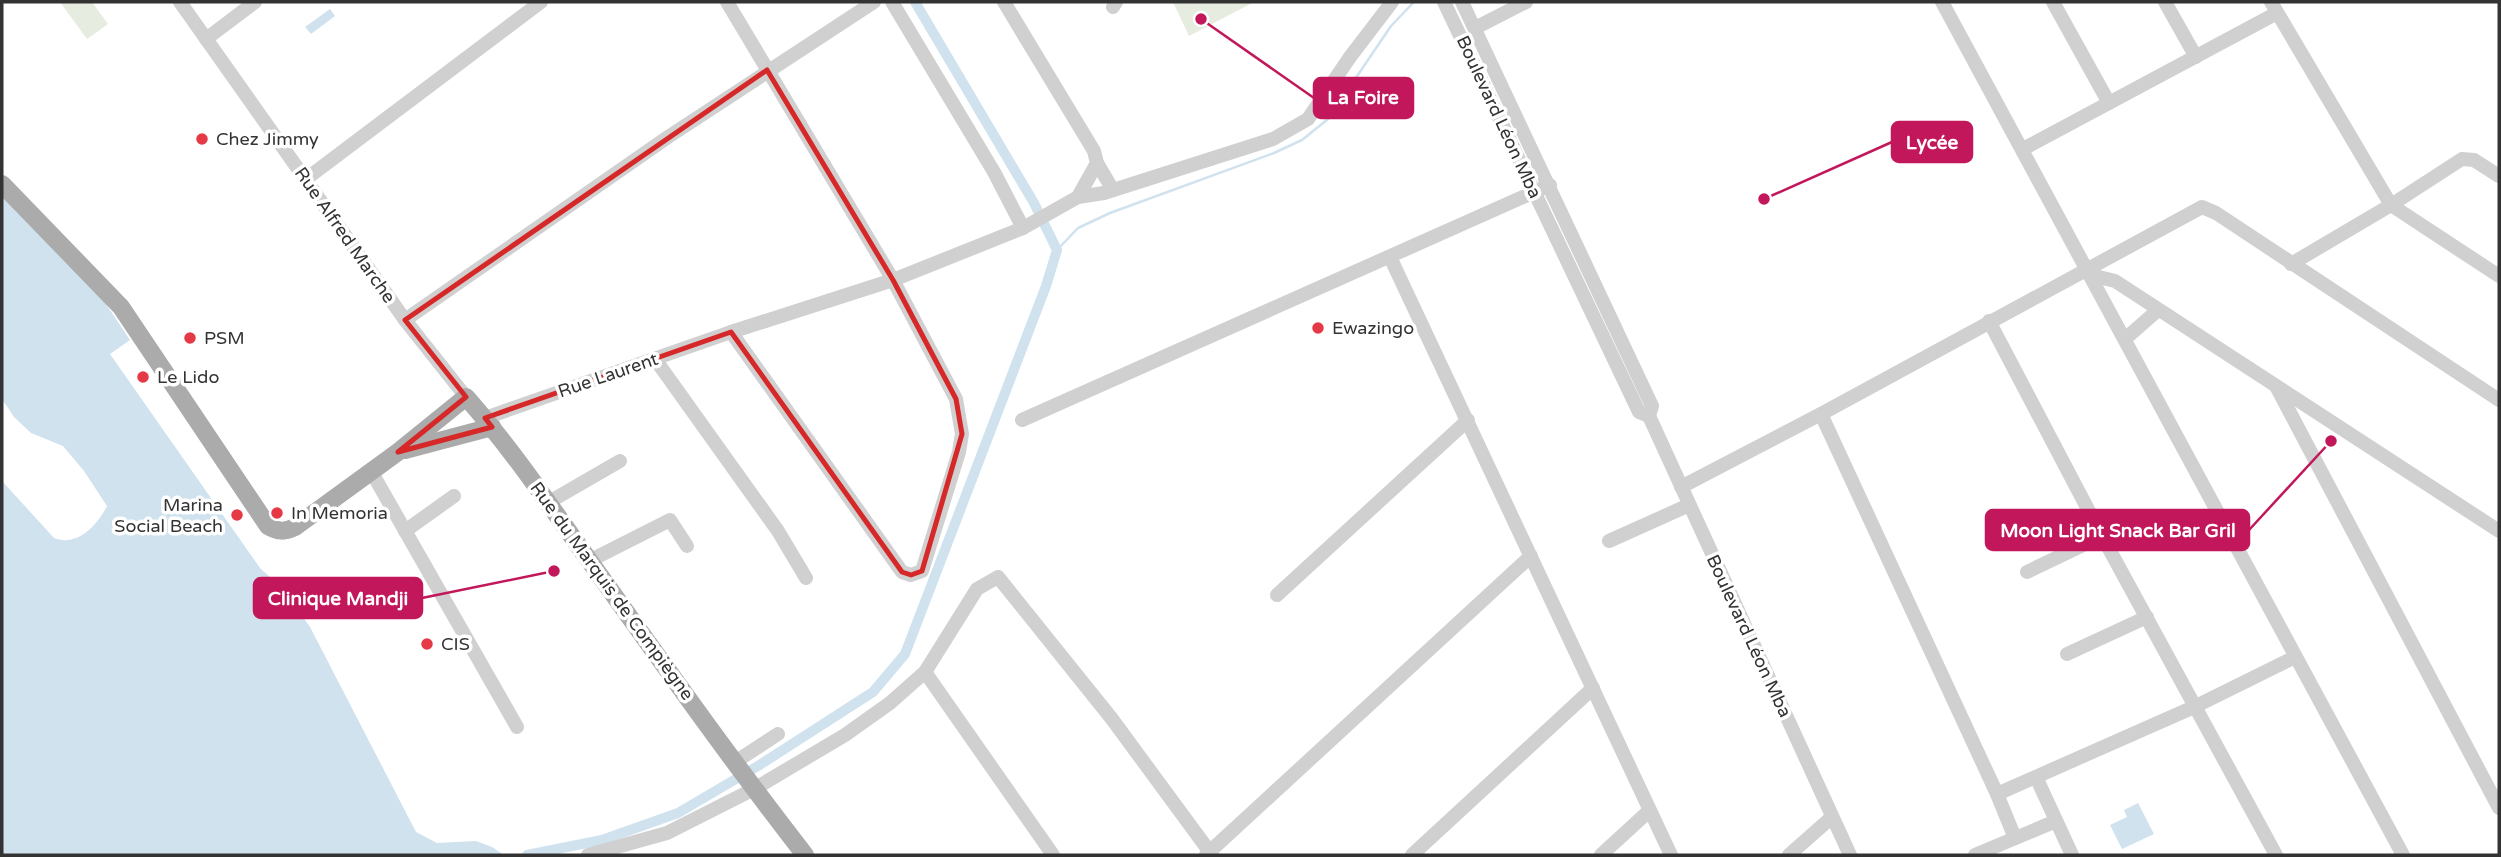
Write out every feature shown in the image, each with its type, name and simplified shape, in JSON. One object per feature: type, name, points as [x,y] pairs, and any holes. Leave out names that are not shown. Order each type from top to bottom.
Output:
[{"type":"main road","points":[[2,184],[121,307],[268,526],[281,531],[295,527],[398,452],[466,397]]},
{"type":"main road","name":"Rue du Marquis de Compiègne","points":[[466,397],[549,502],[752,786],[806,855]]},
{"type":"main road","points":[[398,452],[488,423]]},
{"type":"street","name":"Rue Alfred Marche","points":[[180,2],[405,320],[466,397]]},
{"type":"street","points":[[206,39],[255,2]]},
{"type":"street","points":[[306,179],[541,2]]},
{"type":"street","points":[[727,2],[893,280],[956,399],[962,433],[922,571],[911,575],[902,572],[731,332]]},
{"type":"street","points":[[405,320],[767,70],[874,2]]},
{"type":"street","points":[[892,2],[1027,226]]},
{"type":"street","points":[[1005,2],[1094,151],[1097,163],[1113,190]]},
{"type":"street","name":"Rue Laurent","points":[[488,423],[731,332],[893,280],[1027,226],[1079,197],[1113,190],[1273,139],[1308,119],[1392,2]]},
{"type":"street","name":"Boulevard Léon Mba","points":[[1444,2],[1639,412],[1649,416]]},
{"type":"street","name":"Boulevard Léon Mba","points":[[1462,2],[1652,406],[1649,416],[1850,855]]},
{"type":"street","points":[[1475,28],[1526,2]]},
{"type":"street","points":[[1942,2],[2403,855]]},
{"type":"street","points":[[2053,2],[2109,103]]},
{"type":"street","points":[[2165,2],[2196,57]]},
{"type":"street","points":[[2023,149],[2196,57],[2274,7],[2392,205],[2499,276]]},
{"type":"street","points":[[2291,264],[2392,205],[2462,159],[2474,160],[2499,176]]},
{"type":"street","points":[[1079,197],[1097,163]]},
{"type":"street","points":[[1021,420],[1550,186]]},
{"type":"street","points":[[1681,487],[1821,415],[1989,321],[2090,272],[2202,207],[2217,213],[2499,400]]},
{"type":"street","points":[[1390,257],[1671,855]]},
{"type":"street","points":[[2090,272],[2109,278],[2499,531]]},
{"type":"street","points":[[2125,339],[2158,310]]},
{"type":"street","points":[[1989,321],[2102,536],[2276,855]]},
{"type":"street","points":[[655,359],[778,531],[806,578]]},
{"type":"street","points":[[2276,387],[2499,808]]},
{"type":"street","points":[[1821,415],[2015,838]]},
{"type":"street","points":[[1277,595],[1468,421]]},
{"type":"street","points":[[549,502],[620,461]]},
{"type":"street","points":[[371,471],[517,727]]},
{"type":"street","points":[[405,531],[454,496]]},
{"type":"street","points":[[1609,541],[1689,505]]},
{"type":"street","points":[[589,561],[670,520],[673,520],[687,546]]},
{"type":"street","points":[[2027,572],[2102,536]]},
{"type":"street","points":[[588,855],[667,833],[845,735],[890,703],[925,672],[977,589],[998,577],[1112,719],[1210,854],[1531,556]]},
{"type":"street","points":[[2067,654],[2147,617]]},
{"type":"street","points":[[1997,794],[2194,707],[2295,657]]},
{"type":"street","points":[[925,672],[1054,855]]},
{"type":"street","points":[[1412,855],[1593,688]]},
{"type":"street","points":[[737,764],[778,734]]},
{"type":"street","points":[[2036,777],[2072,855]]},
{"type":"street","points":[[1601,855],[1649,811]]},
{"type":"street","points":[[1789,855],[1832,817]]},
{"type":"street","points":[[1975,855],[2056,821]]},
{"type":"highlighted area","points":[[767,70],[893,280],[956,399],[962,434],[922,571],[911,575],[902,572],[731,332],[485,418],[492,427],[398,452],[466,397],[405,320]]},
{"type":"shaded area","points":[[60,2],[92,2],[108,24],[87,39]]},
{"type":"shaded area","points":[[1173,2],[1254,2],[1189,36]]},
{"type":"water","points":[[330,9],[335,16],[311,34],[305,27]]},
{"type":"water","points":[[2,196],[96,289],[130,340],[110,354],[260,568],[283,589],[310,627],[416,832],[437,843],[476,841],[504,855],[2,855],[2,481],[54,538],[62,540],[71,540],[85,533],[98,521],[107,506],[84,471],[63,446],[31,433],[14,417],[2,399]]},
{"type":"water","points":[[2138,803],[2154,834],[2122,849],[2110,825],[2127,817],[2124,810]]},
{"type":"waterway","points":[[527,855],[602,840],[678,813],[758,766],[873,692],[905,654],[1046,286],[1057,250],[1034,203],[915,2]]},
{"type":"waterway","points":[[1057,250],[1078,228],[1110,213],[1274,153],[1302,140],[1328,119],[1391,26],[1414,2]]},
{"type":"place","name":"La Foire","points":[[1201,19]]},
{"type":"place","name":"Chez Jimmy","points":[[202,139]]},
{"type":"place","name":"Lycée","points":[[1764,199]]},
{"type":"place","name":"Ewazingo","points":[[1318,328]]},
{"type":"place","name":"PSM","points":[[190,338]]},
{"type":"place","name":"Le Lido","points":[[143,377]]},
{"type":"place","name":"Moon Light Snack Bar Gril","points":[[2331,441]]},
{"type":"place","name":"In Memoria","points":[[277,513]]},
{"type":"place","name":"Marina Social Beach","points":[[237,515]]},
{"type":"place","name":"Clinique Mandji","points":[[554,571]]},
{"type":"place","name":"CIS","points":[[427,644]]}]
